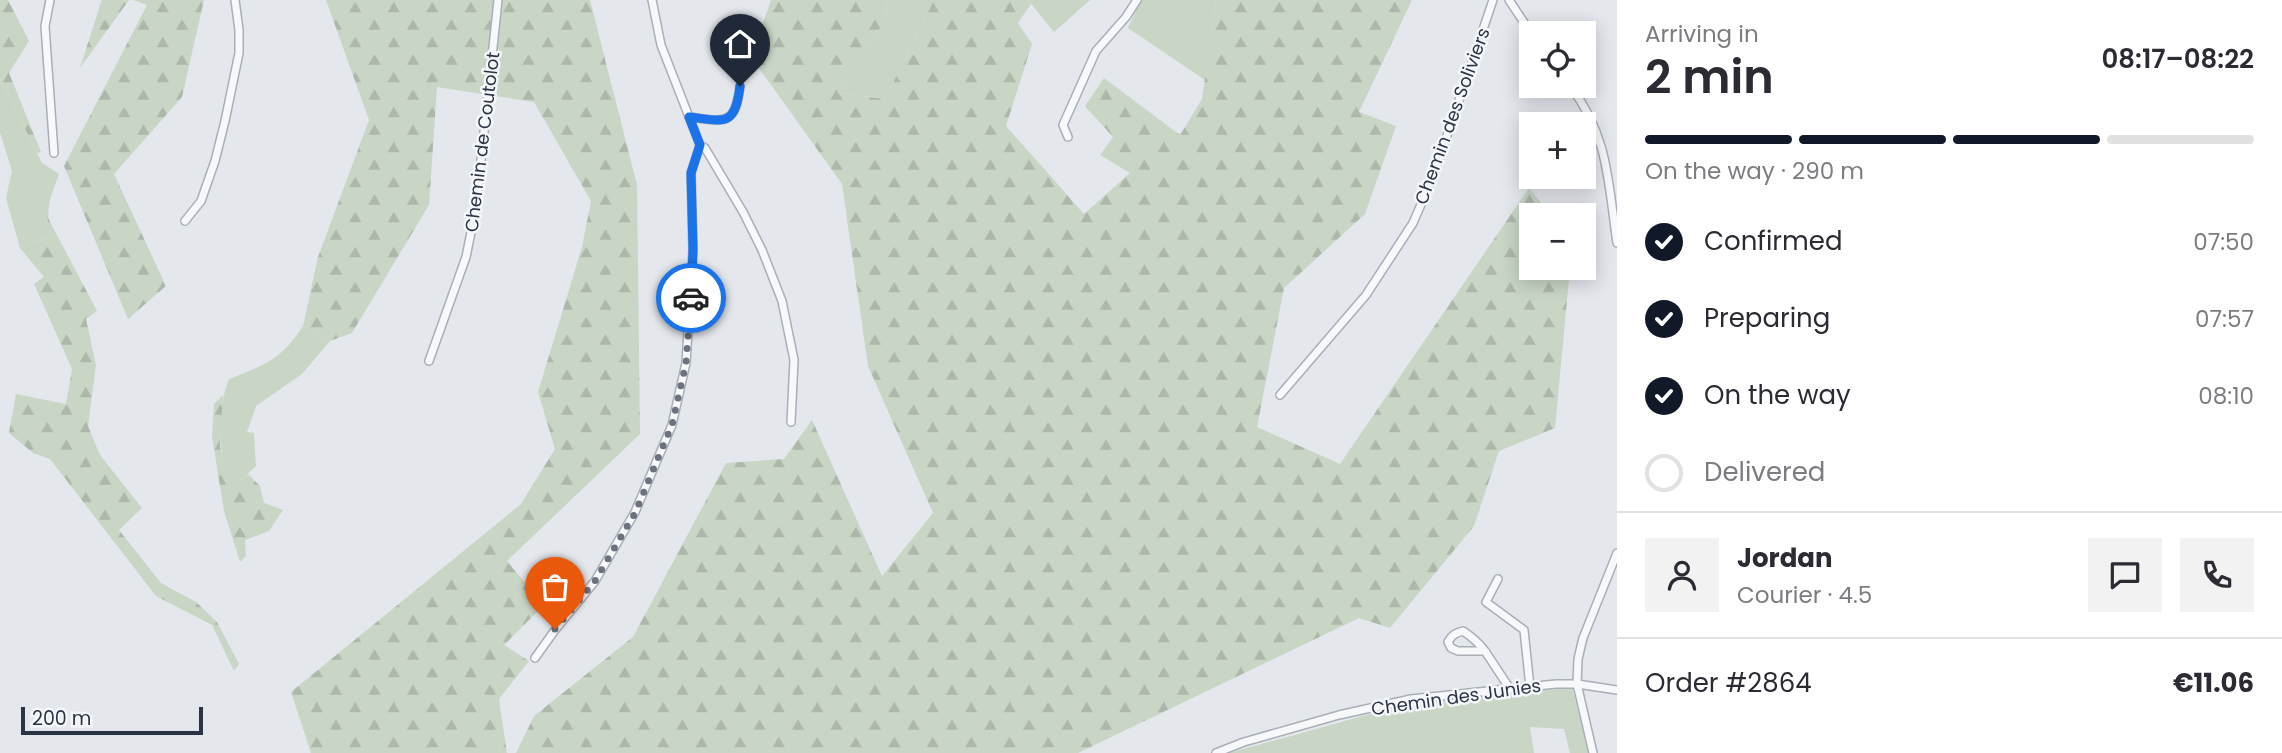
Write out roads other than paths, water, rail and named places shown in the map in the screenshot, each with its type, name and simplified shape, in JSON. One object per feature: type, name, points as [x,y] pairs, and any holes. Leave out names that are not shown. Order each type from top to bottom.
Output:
[{"type":"street","points":[[50,0],[45,26],[54,153]]},
{"type":"street","points":[[186,221],[201,201],[222,135],[239,53],[235,0]]},
{"type":"street","name":"Chemin de Coutolot","points":[[429,361],[466,257],[476,208],[498,0]]},
{"type":"street","points":[[652,0],[661,46],[700,145],[705,148],[743,212],[762,250],[782,301],[794,360],[791,422]]},
{"type":"street","points":[[1068,137],[1063,125],[1065,115],[1078,95],[1096,51],[1137,0]]},
{"type":"street","name":"Chemin des Soliviers","points":[[1280,395],[1366,295],[1413,223],[1434,174],[1493,0]]},
{"type":"street","points":[[1509,0],[1523,21]]},
{"type":"street","points":[[689,117],[723,121],[728,119],[738,101],[740,86]]},
{"type":"street","points":[[1578,98],[1601,140],[1617,243]]},
{"type":"street","points":[[535,658],[595,581],[635,513],[672,425],[686,363],[693,250],[691,173],[700,145]]},
{"type":"street","points":[[1593,753],[1577,684],[1578,659],[1583,638],[1617,553]]},
{"type":"street","points":[[1497,579],[1486,602],[1524,630],[1530,687]]},
{"type":"street","points":[[1485,651],[1458,651],[1451,648],[1448,642],[1452,635],[1463,631],[1472,637],[1485,651],[1510,689]]},
{"type":"street","name":"Chemin des Junies","points":[[1216,753],[1244,742],[1411,699],[1577,684],[1617,691]]}]
